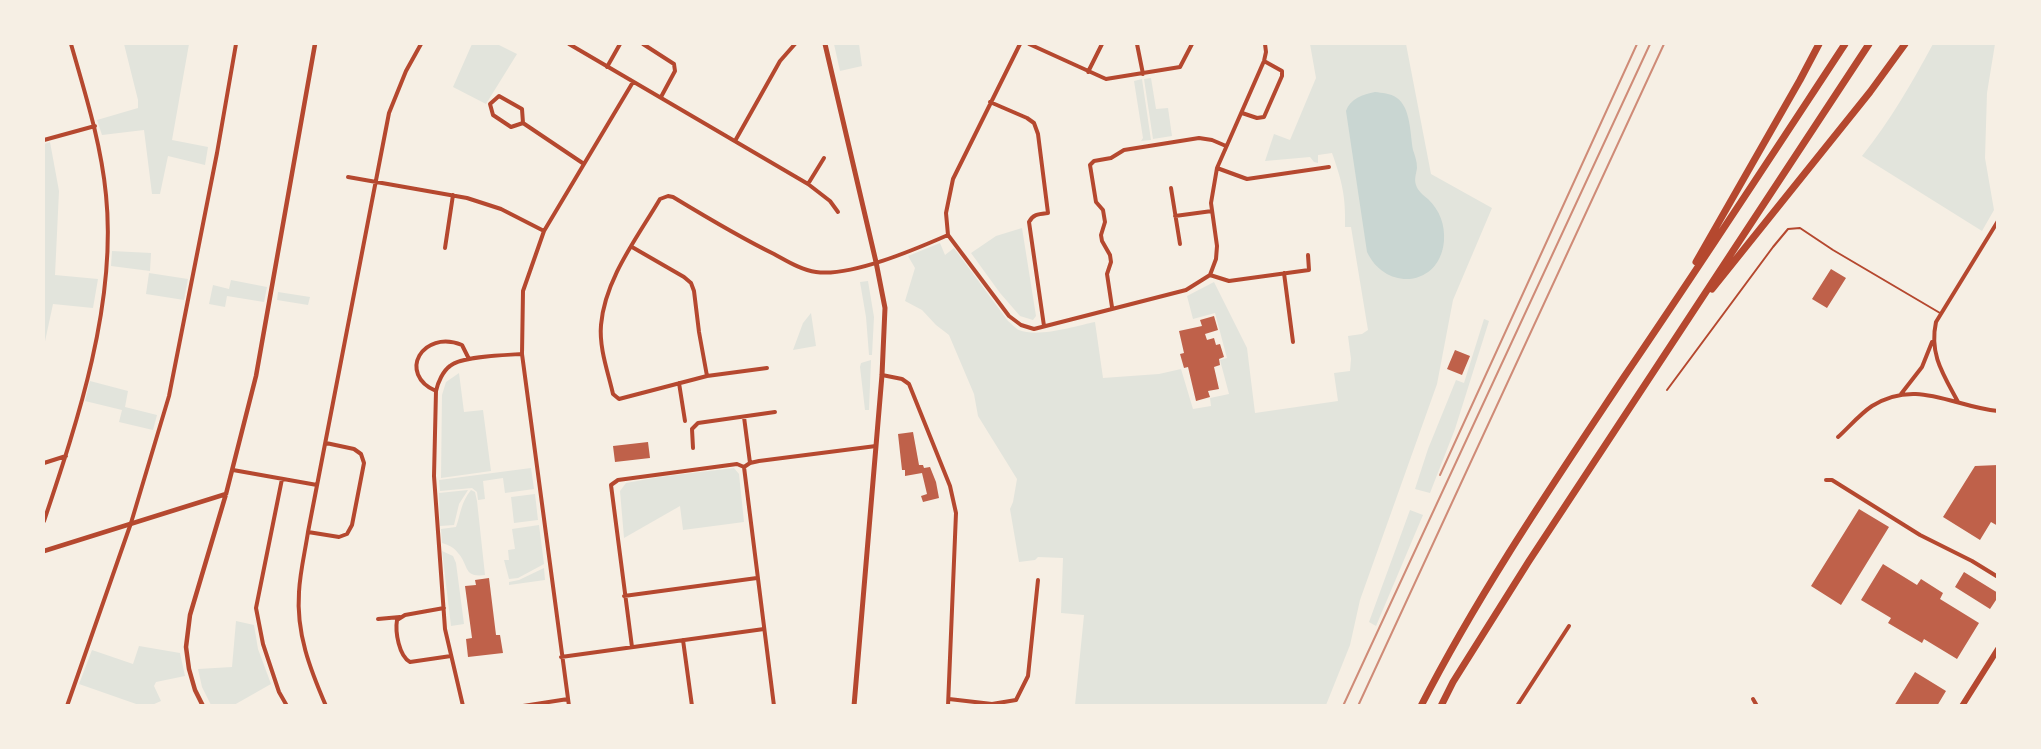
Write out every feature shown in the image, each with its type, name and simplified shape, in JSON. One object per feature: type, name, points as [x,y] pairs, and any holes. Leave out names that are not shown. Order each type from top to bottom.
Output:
[{"type":"highway","points":[[1672,303],[1819,44]]},
{"type":"highway","points":[[1420,705],[1450,647],[1507,554],[1845,44]]},
{"type":"highway","points":[[1441,705],[1529,561],[1869,44]]},
{"type":"highway","points":[[1683,324],[1863,101],[1905,44]]},
{"type":"main road","points":[[825,44],[885,308],[882,375],[854,705]]},
{"type":"main road","points":[[1962,705],[1998,649]]},
{"type":"street","points":[[44,521],[66,456],[84,389],[98,329],[108,259],[106,196],[94,126],[71,44]]},
{"type":"street","points":[[67,705],[131,523],[170,396],[236,44]]},
{"type":"street","points":[[203,705],[195,690],[189,669],[186,647],[190,615],[233,470],[256,376],[315,44]]},
{"type":"street","points":[[326,705],[311,670],[300,628],[299,592],[308,532],[389,113],[406,71],[421,44]]},
{"type":"street","points":[[568,44],[808,184],[830,201],[838,212]]},
{"type":"street","points":[[607,67],[620,44]]},
{"type":"street","points":[[643,44],[674,64],[675,71],[661,97]]},
{"type":"street","points":[[735,141],[780,61],[795,44]]},
{"type":"street","points":[[1020,44],[953,179],[946,213],[948,235],[1009,316],[1034,329],[1186,290],[1210,275],[1216,259],[1217,246],[1212,211],[1213,186],[1217,168],[1264,62],[1265,44]]},
{"type":"street","points":[[1029,44],[1106,80],[1179,67],[1192,44]]},
{"type":"street","points":[[1088,72],[1102,44]]},
{"type":"street","points":[[1137,44],[1143,74]]},
{"type":"street","points":[[1242,113],[1257,118],[1264,117],[1282,76],[1280,69],[1264,62]]},
{"type":"street","points":[[569,705],[522,354],[523,291],[544,231],[633,82]]},
{"type":"street","points":[[523,123],[522,109],[499,96],[490,104],[493,115],[511,126],[523,123],[584,164]]},
{"type":"street","points":[[990,102],[1027,118],[1034,123],[1038,134],[1048,213],[1036,214],[1029,222],[1044,326]]},
{"type":"street","points":[[44,140],[94,126]]},
{"type":"street","points":[[1112,308],[1107,274],[1111,262],[1110,255],[1101,235],[1105,222],[1103,210],[1096,202],[1090,165],[1094,160],[1110,158],[1124,150],[1198,138],[1212,140],[1226,146]]},
{"type":"street","points":[[808,184],[824,158]]},
{"type":"street","points":[[1217,168],[1247,179],[1329,167]]},
{"type":"street","points":[[348,177],[453,195],[501,209],[544,231]]},
{"type":"street","points":[[1171,188],[1180,244]]},
{"type":"street","points":[[445,248],[453,195]]},
{"type":"street","points":[[767,368],[707,376],[619,399],[613,394],[602,348],[601,326],[606,302],[614,278],[660,199],[668,196],[751,243],[803,269],[829,273],[876,262],[916,249],[948,235]]},
{"type":"street","points":[[1175,216],[1212,211]]},
{"type":"street","points":[[1901,395],[1922,367],[1940,313],[1998,221]]},
{"type":"street","points":[[632,247],[684,277],[691,284],[707,376]]},
{"type":"street","points":[[1210,275],[1229,281],[1309,270],[1308,255]]},
{"type":"street","points":[[1284,273],[1293,342]]},
{"type":"street","points":[[1933,339],[1937,361],[1958,402]]},
{"type":"street","points":[[436,391],[424,386],[418,377],[417,363],[422,350],[436,342],[451,341],[462,345],[469,359]]},
{"type":"street","points":[[463,705],[445,629],[435,476],[436,391],[439,380],[451,365],[469,359],[522,354]]},
{"type":"street","points":[[882,375],[902,379],[909,384],[950,486],[956,509],[956,558],[948,705]]},
{"type":"street","points":[[679,383],[685,421]]},
{"type":"street","points":[[1838,437],[1874,405],[1901,395],[1925,393],[1983,410],[1998,411]]},
{"type":"street","points":[[693,448],[692,429],[698,423],[775,412]]},
{"type":"street","points":[[744,417],[750,463]]},
{"type":"street","points":[[308,532],[339,537],[347,534],[352,525],[364,463],[361,453],[354,449],[326,443]]},
{"type":"street","points":[[744,467],[750,463],[876,446]]},
{"type":"street","points":[[44,463],[66,456]]},
{"type":"street","points":[[632,647],[611,485],[618,480],[737,464],[744,467]]},
{"type":"street","points":[[744,467],[774,705]]},
{"type":"street","points":[[233,470],[317,485]]},
{"type":"street","points":[[282,479],[256,608],[263,644],[279,692],[287,705]]},
{"type":"street","points":[[1826,480],[1832,480],[1920,535],[1998,577]]},
{"type":"street","points":[[44,551],[226,494]]},
{"type":"street","points":[[624,596],[757,578]]},
{"type":"street","points":[[949,699],[992,704],[1016,700],[1028,676],[1038,580]]},
{"type":"street","points":[[378,619],[444,608]]},
{"type":"street","points":[[401,616],[396,625],[401,653],[405,659],[416,662],[452,656]]},
{"type":"street","points":[[1517,705],[1569,626]]},
{"type":"street","points":[[561,657],[764,629]]},
{"type":"street","points":[[683,640],[692,705]]},
{"type":"street","points":[[523,705],[568,699]]},
{"type":"street","points":[[1754,699],[1757,705]]},
{"type":"lane","points":[[1667,390],[1788,229],[1800,228],[1940,313]]},
{"type":"shaded area","points":[[124,44],[189,44],[172,140],[208,147],[205,165],[168,156],[160,194],[152,194],[144,130],[102,135],[97,120],[138,108]]},
{"type":"shaded area","points":[[472,44],[497,44],[517,54],[486,104],[453,87]]},
{"type":"shaded area","points":[[834,44],[859,44],[862,66],[840,71]]},
{"type":"shaded area","points":[[1310,44],[1406,44],[1431,174],[1492,208],[1453,300],[1437,384],[1360,600],[1350,645],[1326,705],[1075,705],[1084,615],[1061,613],[1063,558],[1038,557],[1035,560],[1019,562],[1010,509],[1017,479],[978,416],[974,394],[949,335],[922,310],[905,301],[915,268],[908,256],[940,243],[945,255],[954,248],[1008,321],[1019,330],[1046,332],[1095,322],[1103,378],[1159,374],[1181,369],[1193,409],[1211,406],[1210,398],[1229,394],[1220,360],[1227,358],[1215,313],[1193,319],[1187,296],[1214,282],[1247,348],[1255,413],[1338,401],[1334,373],[1350,371],[1348,336],[1362,334],[1368,330],[1351,227],[1345,227],[1343,189],[1338,172],[1332,153],[1318,155],[1318,163],[1310,157],[1265,161],[1274,134],[1290,140],[1316,78]]},
{"type":"shaded area","points":[[1933,44],[1995,44],[1987,93],[1985,158],[1994,210],[1982,231],[1862,156],[1900,102]]},
{"type":"shaded area","points":[[1151,78],[1156,109],[1168,108],[1172,136],[1153,139],[1144,79]]},
{"type":"shaded area","points":[[1142,79],[1151,140],[1141,141],[1143,138],[1134,81]]},
{"type":"shaded area","points":[[1375,92],[1394,96],[1402,102],[1409,122],[1417,163],[1416,185],[1436,208],[1443,223],[1444,241],[1440,256],[1433,268],[1411,279],[1386,274],[1367,252],[1346,111],[1358,98]]},
{"type":"shaded area","points":[[50,142],[59,191],[55,275],[98,279],[93,308],[53,304],[44,346],[44,144]]},
{"type":"shaded area","points":[[1022,228],[1036,316],[1033,320],[1020,316],[971,253],[996,236]]},
{"type":"shaded area","points":[[112,251],[151,253],[150,271],[111,266]]},
{"type":"shaded area","points":[[149,273],[188,279],[184,300],[146,294]]},
{"type":"shaded area","points":[[231,280],[267,287],[264,302],[227,296],[225,307],[209,304],[213,285],[229,289]]},
{"type":"shaded area","points":[[868,281],[874,317],[872,355],[869,355],[860,282]]},
{"type":"shaded area","points":[[278,292],[310,297],[308,305],[277,300]]},
{"type":"shaded area","points":[[811,313],[816,346],[793,350],[803,323]]},
{"type":"shaded area","points":[[1484,319],[1489,321],[1455,429],[1430,493],[1415,489],[1428,449],[1456,380],[1464,383]]},
{"type":"shaded area","points":[[871,360],[869,410],[865,410],[860,367],[861,363]]},
{"type":"shaded area","points":[[459,373],[464,412],[483,410],[491,471],[441,478],[442,395],[446,382]]},
{"type":"shaded area","points":[[90,381],[128,391],[125,407],[157,415],[153,430],[119,422],[122,410],[85,401]]},
{"type":"shaded area","points":[[531,468],[534,489],[505,493],[503,478],[483,481],[485,499],[478,500],[477,492],[472,488],[440,491],[439,480]]},
{"type":"shaded area","points":[[734,468],[739,474],[744,522],[683,530],[680,506],[624,538],[620,491],[626,483]]},
{"type":"shaded area","points":[[468,490],[459,504],[454,525],[440,526],[439,493]]},
{"type":"shaded area","points":[[471,490],[475,492],[477,501],[485,575],[470,573],[456,551],[451,546],[442,543],[441,529],[456,527],[463,503]]},
{"type":"shaded area","points":[[535,494],[538,520],[514,523],[511,497]]},
{"type":"shaded area","points":[[1410,510],[1423,515],[1376,626],[1369,622]]},
{"type":"shaded area","points":[[539,525],[544,564],[518,578],[509,579],[504,560],[509,560],[508,550],[515,549],[512,529]]},
{"type":"shaded area","points":[[442,551],[453,556],[456,563],[464,624],[451,626]]},
{"type":"shaded area","points":[[544,568],[545,580],[509,585],[509,582],[519,580]]},
{"type":"shaded area","points":[[236,621],[254,625],[258,649],[271,684],[234,705],[211,705],[202,687],[198,669],[232,667]]},
{"type":"shaded area","points":[[139,646],[180,653],[185,676],[156,682],[154,686],[161,701],[152,705],[139,705],[79,684],[92,650],[133,664]]},
{"type":"building","points":[[1831,269],[1846,278],[1827,308],[1812,299]]},
{"type":"building","points":[[1214,316],[1218,330],[1205,334],[1207,340],[1214,338],[1216,345],[1220,344],[1224,357],[1219,359],[1220,365],[1214,367],[1219,389],[1208,391],[1210,397],[1196,401],[1188,367],[1184,368],[1180,354],[1184,353],[1179,331],[1202,326],[1200,320]]},
{"type":"building","points":[[1455,350],[1470,356],[1462,375],[1447,369]]},
{"type":"building","points":[[913,432],[919,465],[923,465],[924,468],[930,467],[939,498],[923,502],[921,496],[927,494],[922,473],[905,476],[905,470],[902,470],[898,434]]},
{"type":"building","points":[[648,442],[650,458],[615,462],[613,446]]},
{"type":"building","points":[[1998,465],[1998,526],[1991,522],[1980,540],[1943,517],[1975,466]]},
{"type":"building","points":[[1859,509],[1889,527],[1841,605],[1811,586]]},
{"type":"building","points":[[1883,564],[1917,585],[1921,579],[1943,593],[1940,599],[1979,623],[1957,659],[1924,639],[1922,643],[1888,623],[1891,618],[1861,600]]},
{"type":"building","points":[[1964,572],[1998,593],[1990,609],[1955,587]]},
{"type":"building","points":[[489,578],[496,635],[500,635],[503,653],[468,657],[466,639],[472,638],[465,586],[476,585],[475,580]]},
{"type":"building","points":[[1915,672],[1946,691],[1937,706],[1894,706]]},
{"type":"railway","points":[[1440,475],[1637,44]]},
{"type":"railway","points":[[1343,706],[1650,44]]},
{"type":"railway","points":[[1358,706],[1664,44]]}]
